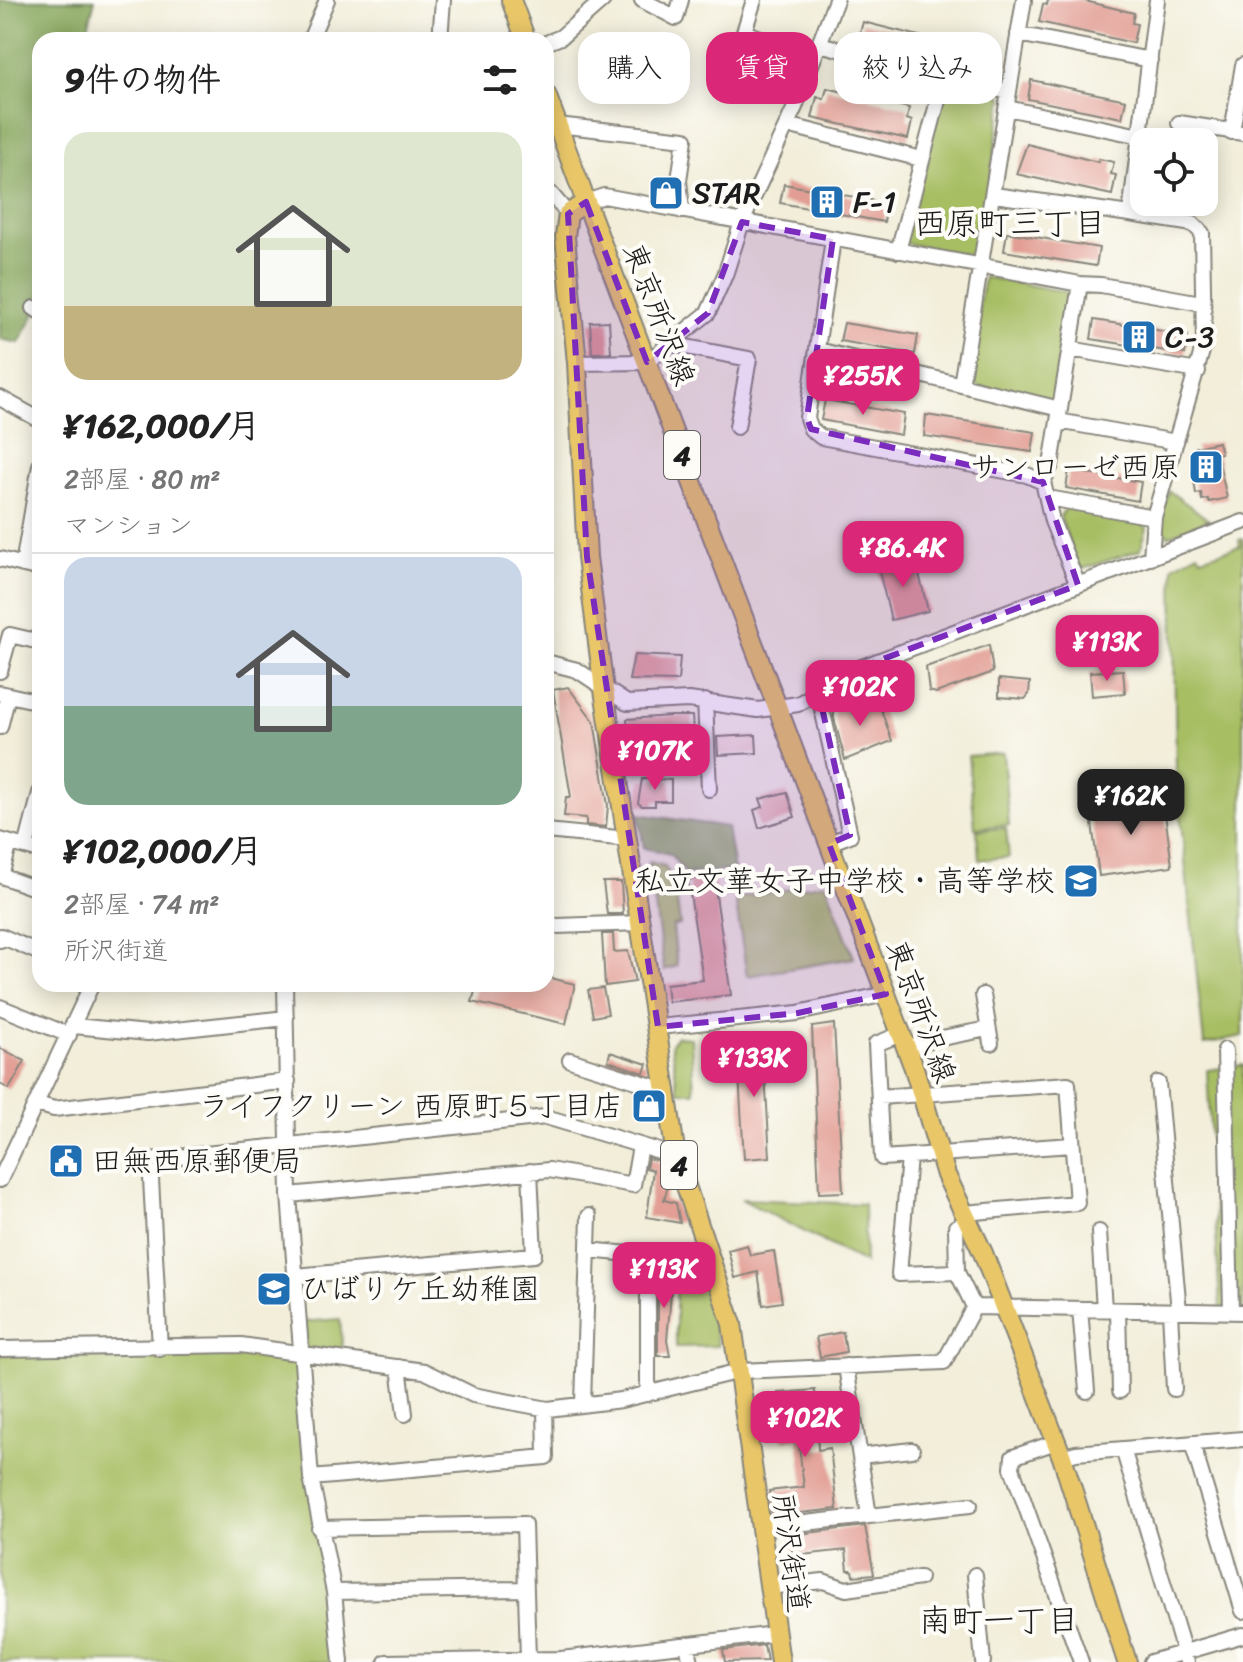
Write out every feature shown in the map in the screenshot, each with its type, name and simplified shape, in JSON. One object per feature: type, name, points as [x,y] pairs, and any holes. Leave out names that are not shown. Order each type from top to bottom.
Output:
[{"type":"main road","points":[[511,0],[523,32]]},
{"type":"main road","name":"4","points":[[554,117],[586,202]]},
{"type":"main road","points":[[568,214],[586,202]]},
{"type":"main road","name":"東京所沢線","points":[[586,202],[904,1042],[939,1155],[1004,1307],[1059,1450],[1127,1662]]},
{"type":"main road","name":"所沢街道","points":[[568,214],[565,236],[577,363],[587,557],[604,690],[676,1156],[732,1324],[780,1662]]},
{"type":"street","points":[[313,32],[327,0]]},
{"type":"street","points":[[441,32],[443,0]]},
{"type":"street","points":[[554,40],[603,0]]},
{"type":"street","points":[[642,0],[676,18],[681,0]]},
{"type":"street","points":[[744,32],[754,0]]},
{"type":"street","points":[[818,46],[836,0]]},
{"type":"street","points":[[961,385],[1024,0]]},
{"type":"street","points":[[1141,128],[1157,0]]},
{"type":"street","points":[[1018,34],[1150,60]]},
{"type":"street","points":[[1179,123],[1238,132],[1242,73]]},
{"type":"street","points":[[1002,91],[1008,92]]},
{"type":"street","points":[[577,363],[647,362],[708,313],[725,275],[742,222],[795,104]]},
{"type":"street","points":[[898,251],[937,104]]},
{"type":"street","points":[[1007,108],[1130,134]]},
{"type":"street","points":[[557,125],[685,139],[679,180],[682,211]]},
{"type":"street","points":[[787,125],[921,159]]},
{"type":"street","points":[[994,195],[1130,214]]},
{"type":"street","points":[[586,202],[604,196],[1080,284],[1201,303]]},
{"type":"street","points":[[554,198],[568,214]]},
{"type":"street","points":[[1140,216],[1199,228],[1202,233],[1204,344],[1154,517],[1151,558]]},
{"type":"street","points":[[833,239],[807,418],[816,434],[1027,475],[1043,482]]},
{"type":"street","points":[[1078,585],[1052,521],[1043,482],[1051,465],[1080,284]]},
{"type":"street","points":[[671,344],[749,359],[737,427]]},
{"type":"street","points":[[1070,349],[1198,371]]},
{"type":"street","points":[[818,350],[961,385],[1059,415],[1176,442]]},
{"type":"street","points":[[0,398],[32,416]]},
{"type":"street","points":[[1048,498],[1154,517]]},
{"type":"street","points":[[23,565],[32,512]]},
{"type":"street","points":[[554,664],[577,670],[627,703],[705,701],[758,710],[779,709],[819,695],[862,667],[1243,522]]},
{"type":"street","points":[[0,559],[32,567]]},
{"type":"street","points":[[0,671],[10,635],[32,640]]},
{"type":"street","points":[[0,727],[4,694],[32,700]]},
{"type":"street","points":[[819,695],[850,835],[829,843]]},
{"type":"street","points":[[705,701],[709,789]]},
{"type":"street","points":[[554,832],[628,839]]},
{"type":"street","points":[[32,849],[5,842],[1,876],[32,887]]},
{"type":"street","points":[[557,926],[641,923]]},
{"type":"street","points":[[0,940],[1,936],[32,950]]},
{"type":"street","points":[[0,1180],[89,992]]},
{"type":"street","points":[[285,992],[289,1195],[311,1478],[334,1592],[341,1662]]},
{"type":"street","points":[[658,1027],[798,1013],[886,994]]},
{"type":"street","points":[[983,995],[990,1036],[876,1044],[882,1158],[1072,1145]]},
{"type":"street","points":[[0,1007],[72,1031],[148,1033],[286,1018]]},
{"type":"street","points":[[974,1307],[1237,1312],[1225,1050]]},
{"type":"street","points":[[570,1060],[668,1091]]},
{"type":"street","points":[[37,1104],[54,1109],[288,1081]]},
{"type":"street","points":[[1158,1083],[1175,1311],[1174,1389]]},
{"type":"street","points":[[879,1097],[1068,1084],[1077,1203],[966,1218],[956,1227],[957,1272],[974,1307]]},
{"type":"street","points":[[160,1349],[150,1160],[546,1117],[676,1156]]},
{"type":"street","points":[[289,1195],[549,1170],[633,1185],[640,1146]]},
{"type":"street","points":[[909,1157],[899,1274],[957,1272]]},
{"type":"street","points":[[295,1276],[534,1255],[530,1171]]},
{"type":"street","points":[[583,1403],[589,1216]]},
{"type":"street","points":[[1099,1232],[1120,1391]]},
{"type":"street","points":[[588,1250],[713,1262]]},
{"type":"street","points":[[648,1256],[648,1394]]},
{"type":"street","points":[[0,1349],[160,1349],[241,1345],[424,1371],[473,1395],[545,1409],[648,1394],[740,1371],[944,1362],[974,1307]]},
{"type":"street","points":[[1080,1309],[1087,1391]]},
{"type":"street","points":[[846,1366],[869,1516]]},
{"type":"street","points":[[399,1367],[405,1414]]},
{"type":"street","points":[[311,1478],[546,1457],[545,1409]]},
{"type":"street","points":[[1081,1662],[1012,1468],[1013,1457],[1059,1450],[1123,1449],[1243,1439]]},
{"type":"street","points":[[1192,1443],[1243,1611]]},
{"type":"street","points":[[1123,1449],[1185,1657]]},
{"type":"street","points":[[860,1456],[912,1450]]},
{"type":"street","points":[[759,1528],[970,1505]]},
{"type":"street","points":[[319,1528],[524,1524],[528,1659]]},
{"type":"street","points":[[1228,1560],[1243,1556]]},
{"type":"street","points":[[975,1575],[983,1662]]},
{"type":"street","points":[[768,1587],[823,1581],[846,1589],[900,1588],[920,1578]]},
{"type":"street","points":[[334,1592],[526,1589]]},
{"type":"street","points":[[386,1662],[640,1656],[687,1644],[775,1634]]},
{"type":"street","points":[[1151,1662],[1185,1657],[1243,1635]]},
{"type":"street","points":[[687,1644],[691,1662]]},
{"type":"highlighted area","points":[[586,202],[647,362],[708,313],[742,222],[833,239],[807,418],[811,429],[1043,482],[1078,585],[862,667],[819,694],[850,835],[829,844],[886,994],[798,1013],[658,1027],[587,557],[568,214]]},
{"type":"green space","points":[[0,0],[95,0],[87,32],[32,32],[32,319],[19,343],[0,339]]},
{"type":"green space","points":[[940,104],[1002,104],[978,257],[904,243]]},
{"type":"green space","points":[[984,277],[1072,293],[1053,405],[965,383]]},
{"type":"green space","points":[[1169,491],[1209,520],[1168,536],[1159,521]]},
{"type":"green space","points":[[1068,506],[1138,519],[1147,528],[1140,550],[1082,569],[1076,563],[1060,516]]},
{"type":"green space","points":[[1243,539],[1243,1036],[1204,1044],[1176,774],[1173,566],[1198,553],[1201,558],[1240,546],[1239,540]]},
{"type":"green space","points":[[1003,753],[1009,825],[975,828],[968,756]]},
{"type":"green space","points":[[638,814],[727,827],[734,870],[686,874],[670,854],[644,848]]},
{"type":"green space","points":[[1006,828],[1009,857],[979,860],[977,830]]},
{"type":"green space","points":[[649,862],[665,866],[675,885],[680,925],[673,926],[677,966],[664,970]]},
{"type":"green space","points":[[826,883],[854,958],[747,976],[735,898]]},
{"type":"green space","points":[[677,1036],[691,1038],[694,1092],[678,1092],[671,1044]]},
{"type":"green space","points":[[1243,1065],[1243,1308],[1220,1307],[1207,1070]]},
{"type":"green space","points":[[741,1199],[864,1204],[865,1263]]},
{"type":"green space","points":[[676,1268],[701,1271],[718,1346],[676,1347]]},
{"type":"green space","points":[[340,1319],[343,1355],[307,1351],[302,1322]]},
{"type":"green space","points":[[211,1349],[298,1357],[331,1606],[335,1662],[0,1662],[0,1355],[167,1353]]},
{"type":"building","points":[[1048,0],[1081,0],[1134,13],[1132,23],[1137,24],[1133,43],[1039,22],[1043,4],[1047,5]]},
{"type":"building","points":[[863,22],[903,32],[860,32]]},
{"type":"building","points":[[1031,80],[1126,100],[1122,118],[1028,99]]},
{"type":"building","points":[[827,88],[834,90],[834,104],[893,104],[909,108],[907,119],[912,121],[908,139],[812,118],[818,97],[824,99]]},
{"type":"building","points":[[1027,144],[1098,162],[1099,159],[1114,162],[1111,174],[1116,175],[1112,195],[1016,174]]},
{"type":"building","name":"F-1","points":[[784,184],[887,203],[884,222],[780,203]]},
{"type":"building","points":[[1007,232],[1099,248],[1096,266],[1004,251]]},
{"type":"building","name":"C-3","points":[[1094,320],[1188,335],[1185,354],[1091,339]]},
{"type":"building","points":[[609,321],[611,353],[592,353],[590,322]]},
{"type":"building","points":[[844,323],[918,335],[915,354],[840,341]]},
{"type":"building","points":[[825,400],[904,414],[901,435],[821,420]]},
{"type":"building","points":[[926,415],[1035,432],[1032,452],[924,436]]},
{"type":"building","name":"サンローゼ西原","points":[[1218,442],[1221,453],[1217,454],[1227,498],[1209,502],[1208,499],[1202,500],[1201,493],[1196,494],[1191,461],[1198,460],[1196,447]]},
{"type":"building","points":[[1069,470],[1141,482],[1138,501],[1066,488]]},
{"type":"building","points":[[915,557],[928,611],[891,620],[878,567]]},
{"type":"building","points":[[989,645],[993,672],[936,693],[929,691],[926,667]]},
{"type":"building","points":[[634,655],[680,657],[678,681],[629,680]]},
{"type":"building","points":[[1123,670],[1125,693],[1092,696],[1090,672]]},
{"type":"building","points":[[999,679],[1030,682],[1029,694],[1025,699],[999,697]]},
{"type":"building","points":[[568,687],[594,721],[608,806],[606,827],[586,825],[586,818],[564,816],[566,797],[571,797],[554,690]]},
{"type":"building","points":[[852,700],[853,713],[879,704],[892,741],[845,760],[834,718],[834,701]]},
{"type":"building","points":[[692,716],[696,765],[679,766],[678,745],[629,750],[627,719]]},
{"type":"building","points":[[756,735],[757,753],[718,755],[717,737]]},
{"type":"building","points":[[642,779],[671,780],[671,801],[655,801],[655,806],[638,803]]},
{"type":"building","points":[[787,792],[795,817],[759,828],[754,810],[763,807],[760,799]]},
{"type":"building","points":[[1163,798],[1172,866],[1099,876],[1090,808]]},
{"type":"building","points":[[713,876],[731,995],[668,1002],[666,984],[703,980],[688,880]]},
{"type":"building","points":[[603,882],[621,882],[623,914],[607,914]]},
{"type":"building","points":[[602,934],[613,934],[614,952],[628,951],[635,982],[605,986]]},
{"type":"building","points":[[554,979],[575,984],[566,1024],[472,1002],[475,992],[554,992]]},
{"type":"building","points":[[603,988],[608,1014],[593,1017],[588,990]]},
{"type":"building","points":[[834,1024],[843,1192],[819,1193],[812,1027]]},
{"type":"building","points":[[763,1039],[770,1157],[744,1159],[737,1041]]},
{"type":"building","points":[[0,1048],[25,1061],[9,1089],[0,1084]]},
{"type":"building","points":[[610,1052],[647,1064],[644,1073],[608,1061]]},
{"type":"building","points":[[648,1158],[665,1163],[670,1178],[664,1200],[676,1203],[680,1223],[647,1217],[653,1170],[646,1168]]},
{"type":"building","points":[[747,1245],[750,1255],[774,1251],[782,1302],[763,1305],[758,1272],[735,1278],[728,1250]]},
{"type":"building","points":[[658,1270],[673,1270],[667,1340],[670,1356],[658,1356]]},
{"type":"building","points":[[843,1332],[846,1352],[820,1357],[816,1337]]},
{"type":"building","points":[[815,1390],[818,1450],[830,1448],[837,1509],[772,1516],[769,1491],[804,1487],[798,1438],[783,1441],[778,1393]]},
{"type":"building","points":[[865,1526],[874,1574],[853,1576],[852,1570],[848,1570],[846,1550],[793,1556],[790,1535]]},
{"type":"building","points":[[764,1645],[767,1661],[725,1662],[723,1650]]},
{"type":"place","name":"STAR","points":[[666,193]]},
{"type":"place","name":"F-1","points":[[827,202]]},
{"type":"place","name":"C-3","points":[[1139,337]]},
{"type":"place","name":"サンローゼ西原","points":[[1206,467]]},
{"type":"place","name":"私立文華女子中学校・高等学校","points":[[1081,881]]},
{"type":"place","name":"ライフクリーン 西原町５丁目店","points":[[649,1106]]},
{"type":"place","name":"田無西原郵便局","points":[[66,1161]]},
{"type":"place","name":"ひばりケ丘幼稚園","points":[[274,1289]]},
{"type":"district","name":"西原町三丁目","points":[[1010,223]]},
{"type":"district","name":"南町一丁目","points":[[999,1620]]}]
